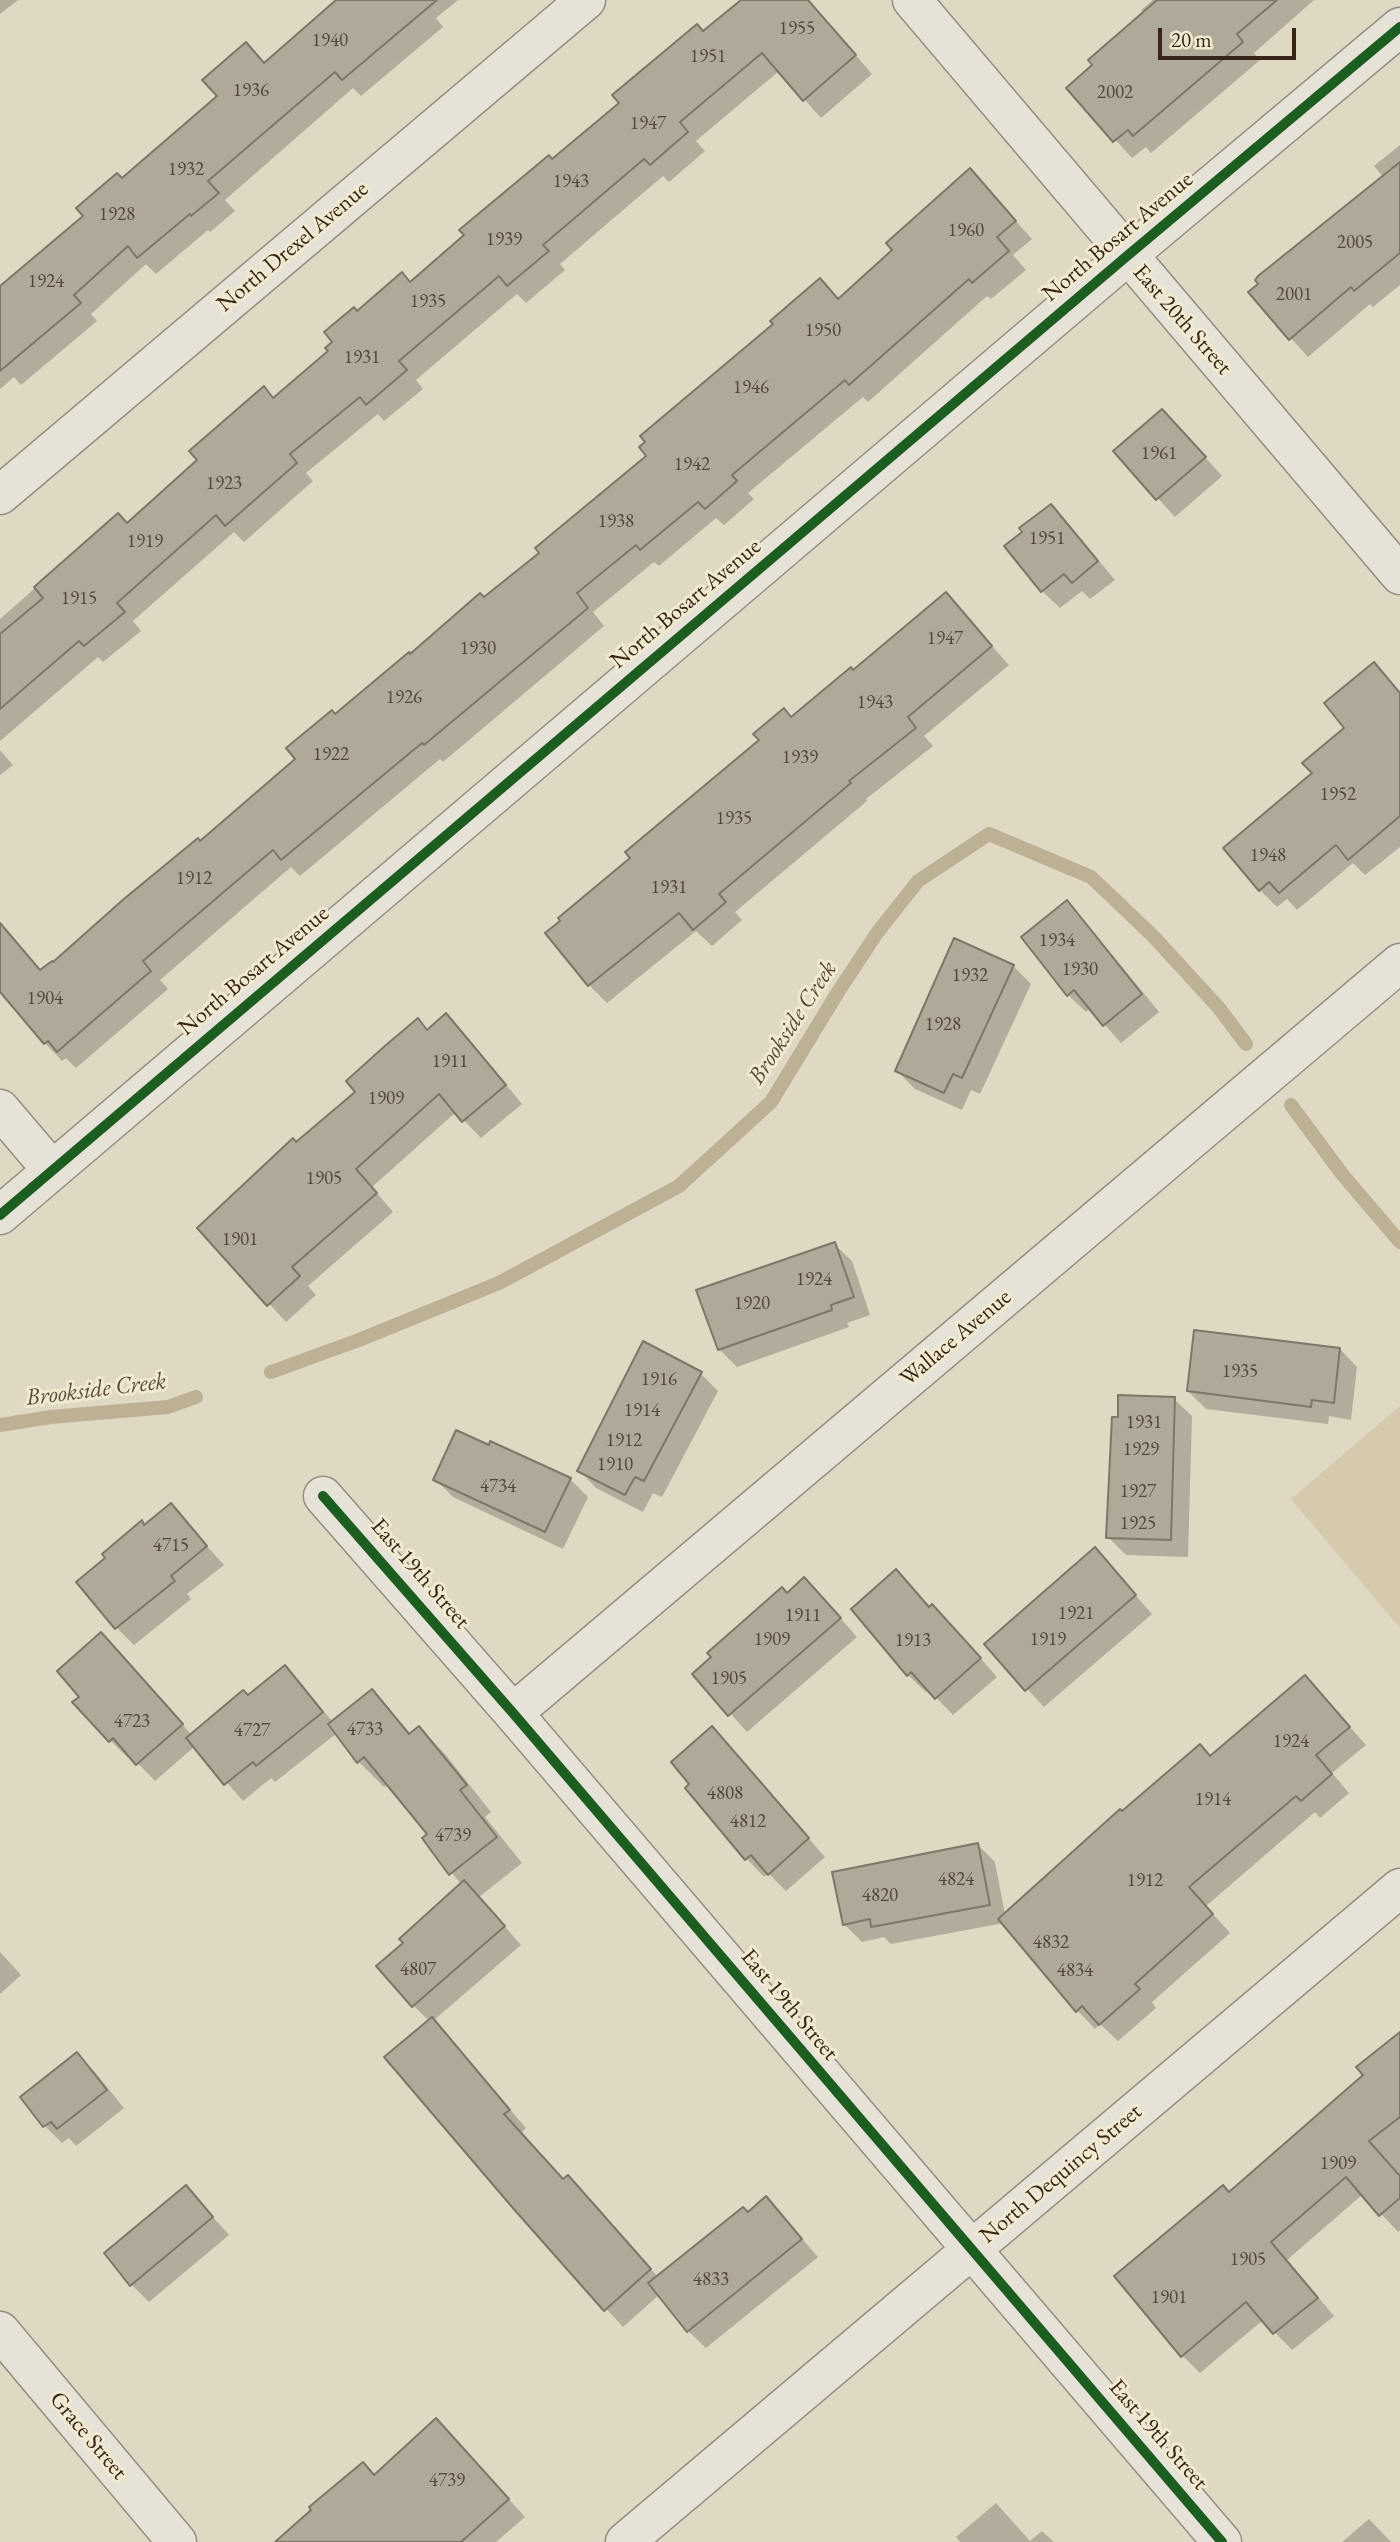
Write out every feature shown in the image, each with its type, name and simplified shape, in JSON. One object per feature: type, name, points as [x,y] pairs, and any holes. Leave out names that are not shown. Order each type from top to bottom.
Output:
[{"type":"street","name":"North Drexel Avenue","points":[[0,495],[586,0]]},
{"type":"street","name":"East 20th Street","points":[[912,0],[1400,575]]},
{"type":"street","name":"North Bosart Avenue","points":[[0,1215],[1400,27]]},
{"type":"street","name":"Wallace Avenue","points":[[513,1713],[1400,963]]},
{"type":"street","points":[[0,1109],[52,1170]]},
{"type":"street","name":"East 19th Street","points":[[323,1496],[513,1713],[1222,2542]]},
{"type":"street","name":"North Dequincy Street","points":[[625,2542],[1400,1888]]},
{"type":"street","name":"Grace Street","points":[[0,2331],[177,2542]]},
{"type":"shaded area","points":[[1400,1406],[1400,1628],[1291,1499]]},
{"type":"building","points":[[336,0],[437,0],[342,80],[335,72],[208,181],[219,193],[191,216],[190,214],[137,258],[128,246],[74,295],[81,303],[0,371],[0,286],[83,216],[76,208],[117,173],[122,178],[217,96],[202,80],[246,42],[264,63]]},
{"type":"building","points":[[741,0],[808,0],[856,55],[803,101],[762,53],[680,122],[688,132],[650,165],[644,159],[543,245],[549,251],[507,286],[499,276],[399,361],[407,370],[366,405],[360,397],[290,454],[297,463],[225,526],[216,515],[117,603],[125,612],[84,646],[79,641],[0,709],[0,634],[43,598],[34,587],[118,513],[127,523],[197,460],[189,451],[264,386],[273,398],[328,351],[325,348],[332,342],[324,332],[354,307],[357,311],[402,272],[410,282],[464,235],[459,230],[549,155],[552,159],[619,103],[612,95],[697,24],[703,31]]},
{"type":"building","points":[[1157,0],[1277,0],[1237,34],[1243,42],[1133,136],[1128,130],[1113,142],[1066,88],[1092,65],[1088,60]]},
{"type":"building","points":[[1400,162],[1400,253],[1354,291],[1351,287],[1289,340],[1248,292],[1258,284],[1255,280]]},
{"type":"building","points":[[970,168],[1016,221],[997,237],[1009,251],[972,283],[969,279],[849,385],[845,380],[732,475],[737,481],[705,509],[698,502],[640,550],[636,545],[577,593],[588,608],[281,860],[273,850],[143,961],[151,971],[57,1052],[48,1041],[44,1044],[0,992],[0,923],[40,970],[53,962],[125,898],[198,838],[200,841],[295,759],[286,748],[332,710],[335,714],[480,593],[484,597],[539,553],[535,548],[646,456],[639,447],[645,442],[640,436],[773,324],[770,321],[820,278],[838,299],[892,250],[886,243]]},
{"type":"building","points":[[1162,409],[1206,457],[1156,500],[1113,451]]},
{"type":"building","points":[[1051,504],[1098,561],[1072,583],[1064,574],[1041,592],[1004,546],[1022,532],[1019,528]]},
{"type":"building","points":[[946,592],[992,646],[908,717],[916,728],[849,781],[851,783],[719,894],[726,902],[693,930],[679,913],[588,986],[545,933],[560,921],[558,918],[630,858],[625,852],[759,740],[753,734],[784,708],[791,717],[851,667],[853,670]]},
{"type":"building","points":[[1374,662],[1400,693],[1400,816],[1348,860],[1336,845],[1279,893],[1269,882],[1259,891],[1223,848],[1312,773],[1302,763],[1344,728],[1324,703]]},
{"type":"building","points":[[1067,900],[1142,994],[1103,1026],[1074,990],[1067,996],[1021,937]]},
{"type":"building","points":[[954,938],[1014,965],[962,1078],[953,1074],[944,1093],[895,1071]]},
{"type":"building","points":[[446,1013],[506,1085],[462,1122],[439,1094],[356,1169],[377,1193],[292,1267],[300,1276],[267,1306],[197,1228],[293,1138],[296,1142],[355,1092],[346,1081],[386,1045],[418,1018],[427,1030]]},
{"type":"building","points":[[835,1242],[854,1297],[831,1305],[832,1310],[718,1350],[696,1290]]},
{"type":"building","points":[[1194,1330],[1340,1348],[1334,1403],[1312,1400],[1311,1407],[1187,1391]]},
{"type":"building","points":[[643,1341],[702,1372],[644,1481],[635,1477],[625,1495],[577,1471]]},
{"type":"building","points":[[1118,1395],[1175,1397],[1171,1540],[1106,1538],[1112,1417],[1118,1417]]},
{"type":"building","points":[[456,1430],[489,1445],[490,1441],[571,1478],[545,1532],[433,1480]]},
{"type":"building","points":[[171,1503],[207,1546],[171,1576],[175,1581],[115,1629],[76,1582],[105,1558],[102,1554],[142,1520],[144,1525]]},
{"type":"building","points":[[1095,1547],[1136,1595],[1025,1691],[984,1644]]},
{"type":"building","points":[[896,1569],[929,1607],[932,1604],[981,1658],[935,1699],[911,1672],[907,1676],[851,1609]]},
{"type":"building","points":[[804,1577],[841,1618],[728,1716],[692,1674],[711,1657],[707,1653],[782,1587],[787,1593]]},
{"type":"building","points":[[101,1632],[183,1724],[136,1765],[113,1738],[109,1742],[72,1702],[79,1697],[57,1671]]},
{"type":"building","points":[[285,1665],[323,1712],[256,1766],[253,1762],[224,1785],[186,1738],[243,1690],[248,1695]]},
{"type":"building","points":[[1305,1675],[1350,1727],[1316,1755],[1332,1774],[1301,1801],[1296,1796],[1189,1887],[1213,1914],[1135,1984],[1140,1989],[1099,2025],[1082,2006],[1076,2012],[998,1919],[1120,1809],[1122,1811],[1200,1744],[1210,1756]]},
{"type":"building","points":[[372,1689],[409,1734],[419,1726],[467,1785],[460,1790],[497,1837],[449,1875],[422,1838],[427,1834],[364,1757],[357,1763],[328,1724]]},
{"type":"building","points":[[712,1726],[809,1838],[768,1875],[751,1855],[745,1860],[685,1788],[689,1784],[671,1762]]},
{"type":"building","points":[[978,1843],[990,1905],[871,1927],[870,1919],[843,1925],[832,1872]]},
{"type":"building","points":[[464,1880],[505,1926],[412,2007],[376,1966],[403,1943],[399,1939]]},
{"type":"building","points":[[432,2017],[510,2110],[504,2114],[563,2179],[568,2175],[651,2269],[604,2311],[384,2057]]},
{"type":"building","points":[[1400,2032],[1400,2117],[1369,2141],[1400,2176],[1400,2198],[1379,2216],[1346,2177],[1271,2242],[1318,2298],[1273,2334],[1246,2302],[1181,2357],[1114,2276],[1223,2185],[1229,2192],[1363,2075],[1356,2067]]},
{"type":"building","points":[[77,2052],[107,2090],[57,2129],[51,2122],[43,2127],[20,2097]]},
{"type":"building","points":[[186,2185],[213,2217],[130,2286],[104,2253]]},
{"type":"building","points":[[766,2196],[802,2239],[687,2332],[648,2283],[743,2207],[748,2212]]},
{"type":"building","points":[[436,2418],[509,2499],[461,2542],[275,2542],[311,2510],[309,2507],[363,2462],[374,2475]]},
{"type":"waterway","name":"Brookside Creek","points":[[271,1372],[359,1340],[499,1283],[679,1186],[771,1102],[877,933],[918,881],[989,834],[1091,877],[1153,936],[1219,1008],[1246,1044]]},
{"type":"waterway","name":"Brookside Creek","points":[[1291,1105],[1342,1174],[1400,1242]]},
{"type":"waterway","name":"Brookside Creek","points":[[0,1425],[51,1417],[168,1407],[196,1397]]},
{"type":"cycle path","points":[[0,1215],[1400,27]]},
{"type":"cycle path","points":[[323,1496],[513,1713],[1222,2542]]}]
